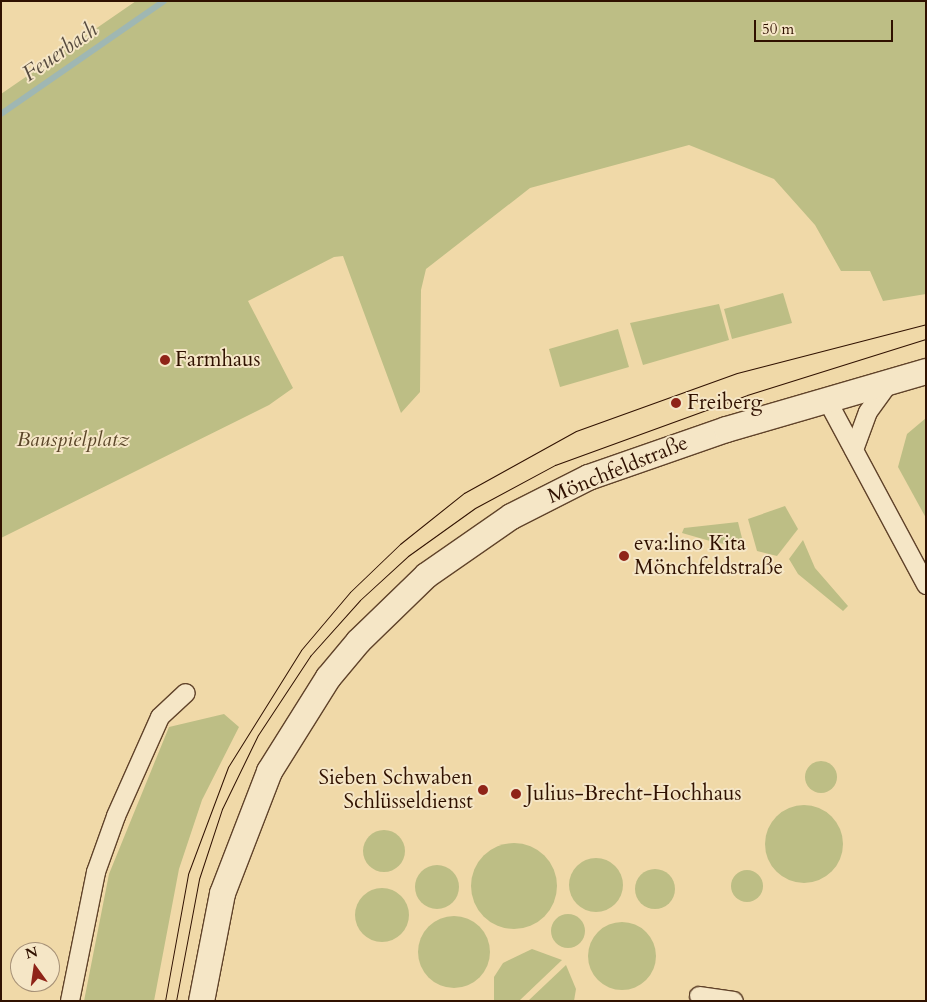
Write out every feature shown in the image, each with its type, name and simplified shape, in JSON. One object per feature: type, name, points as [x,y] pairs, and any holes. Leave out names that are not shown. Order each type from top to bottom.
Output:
[{"type":"main road","name":"Mönchfeldstraße","points":[[201,1001],[222,893],[269,771],[328,677],[386,612],[469,542],[547,496],[627,462],[827,400],[926,372]]},
{"type":"street","points":[[854,450],[868,412],[890,382]]},
{"type":"street","points":[[827,400],[926,585]]},
{"type":"street","points":[[70,1001],[96,872],[116,816],[160,717],[186,693]]},
{"type":"street","points":[[699,996],[734,1001]]},
{"type":"green space","name":"Bauspielplatz","points":[[136,1],[926,1],[926,294],[883,301],[870,271],[841,271],[815,225],[774,179],[689,145],[530,188],[426,269],[421,290],[420,392],[401,413],[343,256],[334,257],[248,301],[293,388],[269,405],[1,538],[1,94]]},
{"type":"green space","points":[[783,293],[792,323],[732,339],[724,309]]},
{"type":"green space","points":[[719,304],[729,340],[643,365],[630,323]]},
{"type":"green space","points":[[618,329],[629,367],[560,387],[549,349]]},
{"type":"green space","points":[[926,418],[926,518],[898,467],[907,434]]},
{"type":"green space","points":[[785,506],[798,529],[777,556],[757,551],[748,519]]},
{"type":"green space","points":[[738,522],[744,546],[717,543],[682,533],[684,528]]},
{"type":"green space","points":[[803,540],[815,568],[848,606],[843,611],[798,574],[789,559]]},
{"type":"green space","points":[[224,714],[239,727],[202,800],[179,869],[154,1001],[84,1001],[109,874],[169,727]]},
{"type":"green space","points":[[821,761],[827,762],[832,766],[836,771],[836,783],[832,788],[827,792],[821,793],[815,792],[810,788],[806,783],[805,777],[806,771],[810,766],[815,762]]},
{"type":"green space","points":[[804,805],[819,808],[831,817],[840,829],[843,844],[840,859],[831,871],[819,880],[804,883],[789,880],[777,871],[768,859],[765,844],[768,829],[777,817],[789,808]]},
{"type":"green space","points":[[388,830],[396,833],[402,839],[405,851],[402,863],[396,869],[380,872],[372,869],[366,863],[363,847],[366,839],[372,833]]},
{"type":"green space","points":[[506,843],[522,843],[531,846],[545,855],[554,869],[557,886],[554,903],[545,917],[531,926],[522,929],[506,929],[490,922],[478,910],[471,894],[471,878],[478,862],[490,850]]},
{"type":"green space","points":[[591,858],[601,858],[611,862],[619,870],[623,885],[619,900],[611,908],[601,912],[591,912],[581,908],[573,900],[569,890],[569,880],[573,870],[581,862]]},
{"type":"green space","points":[[433,865],[441,865],[453,871],[459,887],[453,903],[441,909],[433,909],[421,903],[415,891],[415,883],[421,871]]},
{"type":"green space","points":[[659,869],[666,872],[672,878],[675,889],[674,897],[666,906],[659,909],[651,909],[644,906],[636,897],[635,885],[638,878],[647,870]]},
{"type":"green space","points":[[747,870],[759,874],[763,886],[759,898],[747,902],[735,898],[731,886],[735,874]]},
{"type":"green space","points":[[377,888],[387,888],[397,892],[405,900],[409,915],[405,930],[397,938],[387,942],[377,942],[367,938],[359,930],[355,920],[355,910],[359,900],[367,892]]},
{"type":"green space","points":[[568,914],[575,915],[580,919],[584,924],[584,938],[580,943],[575,947],[568,948],[561,947],[556,943],[552,938],[551,931],[552,924],[556,919],[561,915]]},
{"type":"green space","points":[[461,916],[480,926],[488,938],[490,952],[488,966],[480,978],[468,986],[447,988],[428,978],[420,966],[418,945],[428,926],[440,918]]},
{"type":"green space","points":[[622,922],[635,925],[646,932],[653,943],[656,956],[653,969],[646,980],[635,987],[622,990],[609,987],[598,980],[591,969],[588,956],[591,943],[598,932],[609,925]]},
{"type":"green space","points":[[532,949],[562,960],[519,1001],[494,1001],[494,977],[503,963]]},
{"type":"green space","points":[[566,965],[576,989],[574,1001],[528,1001]]},
{"type":"waterway","name":"Feuerbach","points":[[1,114],[164,1]]},
{"type":"tram line","points":[[165,1001],[188,874],[228,767],[301,650],[350,592],[400,544],[464,493],[576,431],[737,373],[926,324]]},
{"type":"tram line","points":[[176,1001],[199,879],[222,809],[258,735],[310,656],[360,600],[408,556],[475,508],[555,465],[747,395],[926,339]]},
{"type":"place","name":"Farmhaus","points":[[165,360]]},
{"type":"place","name":"Freiberg","points":[[676,403]]},
{"type":"place","name":"eva:lino Kita Mönchfeldstraße","points":[[624,556]]},
{"type":"place","name":"Sieben Schwaben Schlüsseldienst","points":[[483,790]]},
{"type":"place","name":"Julius-Brecht-Hochhaus","points":[[516,794]]}]
